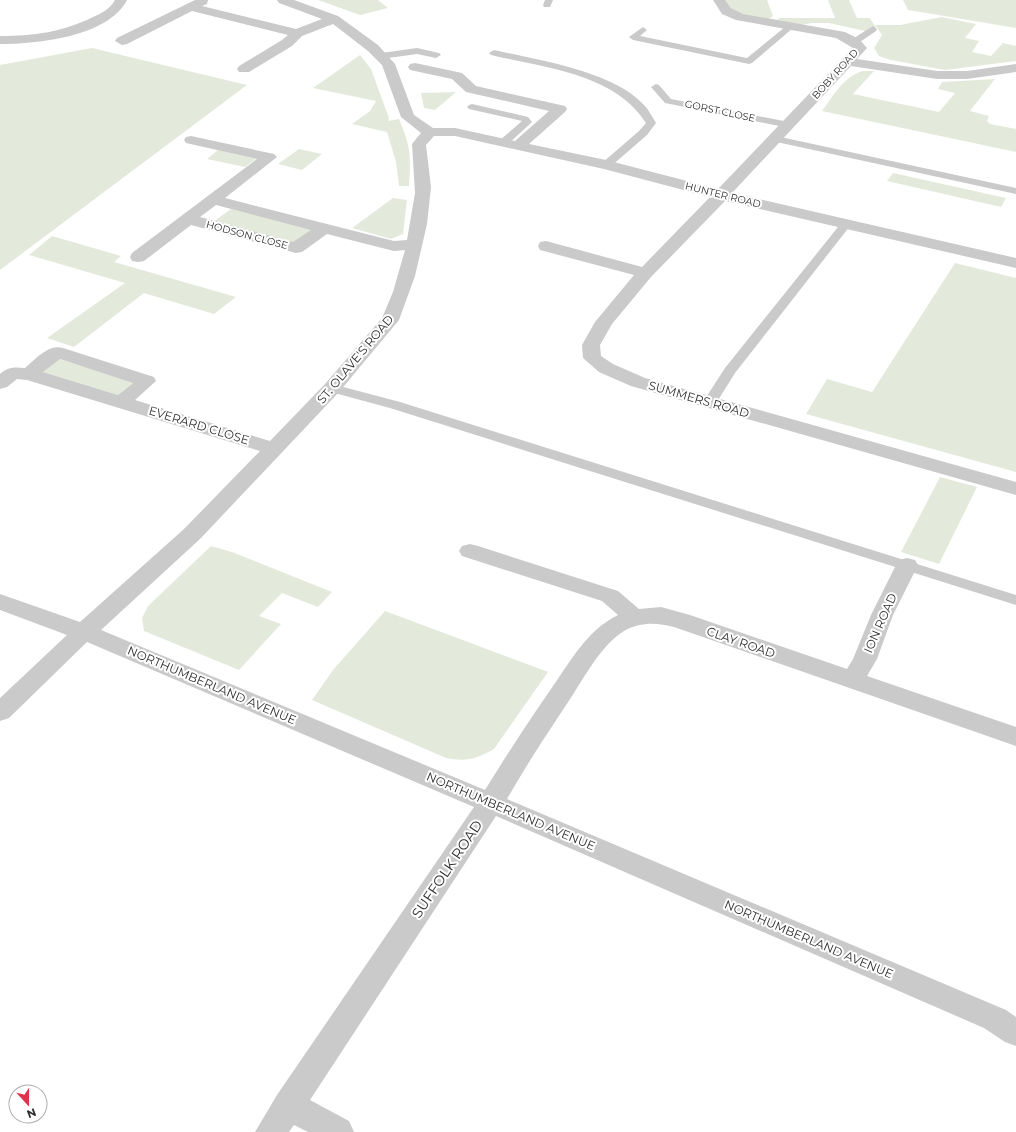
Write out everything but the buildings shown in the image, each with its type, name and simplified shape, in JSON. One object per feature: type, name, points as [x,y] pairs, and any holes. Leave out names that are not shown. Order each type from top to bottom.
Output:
[{"type":"street","points":[[0,40],[51,38],[70,33],[108,14],[118,7],[121,0]]},
{"type":"street","points":[[122,41],[204,0]]},
{"type":"street","points":[[282,0],[334,19],[358,35],[388,64],[408,117],[430,132]]},
{"type":"street","name":"BOBY ROAD","points":[[719,0],[726,11],[740,17],[840,35],[854,42],[860,48],[776,139],[721,194]]},
{"type":"street","points":[[191,7],[297,33]]},
{"type":"street","points":[[244,69],[287,44],[297,33],[334,19]]},
{"type":"street","points":[[848,61],[910,72],[942,75],[967,75],[1016,68]]},
{"type":"street","points":[[415,67],[456,76],[471,89],[560,109],[510,145]]},
{"type":"street","name":"HUNTER ROAD","points":[[430,132],[455,132],[606,165],[846,224],[1016,263]]},
{"type":"street","name":"ST. OLAVE'S ROAD","points":[[0,712],[84,632],[192,534],[332,388],[390,320],[396,308],[414,245],[423,192],[419,144],[430,132]]},
{"type":"street","name":"HODSON CLOSE","points":[[138,257],[269,157],[191,140]]},
{"type":"street","name":"SUMMERS ROAD","points":[[721,194],[645,273],[604,322],[591,345],[592,358],[606,368],[638,382],[1016,490]]},
{"type":"street","points":[[214,200],[394,246],[414,245]]},
{"type":"street","name":"HODSON CLOSE","points":[[188,219],[296,248],[324,228]]},
{"type":"street","points":[[546,246],[645,273]]},
{"type":"street","points":[[29,374],[56,352],[147,381],[123,402]]},
{"type":"street","name":"EVERARD CLOSE","points":[[0,383],[13,373],[29,374],[274,449]]},
{"type":"street","points":[[470,551],[610,596],[634,617]]},
{"type":"street","name":"ION ROAD","points":[[853,680],[865,659],[882,616],[907,565]]},
{"type":"street","name":"NORTHUMBERLAND AVENUE","points":[[0,602],[84,632],[626,860],[995,1019],[1016,1033]]},
{"type":"street","name":"CLAY ROAD","points":[[634,617],[661,615],[682,621],[1016,737]]},
{"type":"street","name":"SUFFOLK ROAD","points":[[271,1132],[491,804],[523,749],[594,646],[615,626],[634,617]]},
{"type":"street","points":[[288,1105],[338,1132]]},
{"type":"lane","points":[[643,30],[633,37],[749,61],[790,26]]},
{"type":"lane","points":[[854,42],[873,29]]},
{"type":"lane","points":[[381,56],[417,51],[436,54]]},
{"type":"lane","points":[[494,53],[571,70],[615,88],[633,100],[647,114],[650,123],[643,133],[606,165]]},
{"type":"lane","name":"GORST CLOSE","points":[[656,87],[668,100],[789,125]]},
{"type":"lane","points":[[472,106],[525,119],[527,122],[510,145]]},
{"type":"lane","points":[[776,139],[1016,191]]},
{"type":"lane","points":[[710,402],[730,370],[846,224]]},
{"type":"lane","points":[[332,388],[395,405],[1016,600]]},
{"type":"green space","points":[[318,0],[378,0],[388,8],[360,15]]},
{"type":"green space","points":[[725,0],[767,0],[773,16],[769,19],[738,13]]},
{"type":"green space","points":[[828,0],[849,0],[857,18],[870,18],[876,28],[865,31],[829,23],[812,23],[801,25],[777,21],[779,18],[835,18]]},
{"type":"green space","points":[[903,0],[1016,0],[1016,28],[908,10]]},
{"type":"green space","points":[[942,17],[976,24],[965,38],[979,41],[972,52],[991,56],[1003,43],[1016,46],[1016,61],[945,70],[891,60],[879,56],[874,48],[882,35],[875,25],[900,25]]},
{"type":"green space","points":[[92,48],[247,85],[0,270],[0,65]]},
{"type":"green space","points":[[360,55],[371,69],[389,118],[388,121],[399,119],[403,129],[409,152],[409,186],[399,186],[396,162],[387,132],[352,124],[370,111],[376,101],[313,88]]},
{"type":"green space","points":[[863,71],[874,71],[853,94],[939,112],[955,93],[938,89],[942,82],[995,79],[970,111],[989,116],[987,121],[990,124],[1016,129],[1016,152],[822,111],[835,93],[850,77]]},
{"type":"green space","points":[[456,92],[435,110],[424,108],[421,93]]},
{"type":"green space","points":[[299,149],[322,154],[302,170],[278,164]]},
{"type":"green space","points":[[218,150],[256,159],[245,167],[207,159]]},
{"type":"green space","points":[[893,173],[1006,198],[1001,207],[887,181]]},
{"type":"green space","points":[[393,198],[407,200],[403,234],[391,239],[352,228]]},
{"type":"green space","points":[[231,209],[313,229],[296,244],[213,222]]},
{"type":"green space","points":[[52,236],[121,256],[114,262],[236,297],[214,314],[144,293],[74,347],[47,338],[125,283],[29,255]]},
{"type":"green space","points":[[955,263],[1016,278],[1016,472],[806,414],[827,379],[872,392]]},
{"type":"green space","points":[[59,359],[134,382],[118,395],[43,372]]},
{"type":"green space","points":[[940,477],[977,487],[939,564],[901,552]]},
{"type":"green space","points":[[211,546],[232,552],[332,592],[318,607],[282,593],[259,616],[281,624],[239,670],[144,631],[142,618],[148,606]]},
{"type":"green space","points":[[385,611],[548,672],[494,749],[466,760],[446,758],[312,700],[333,670]]}]
